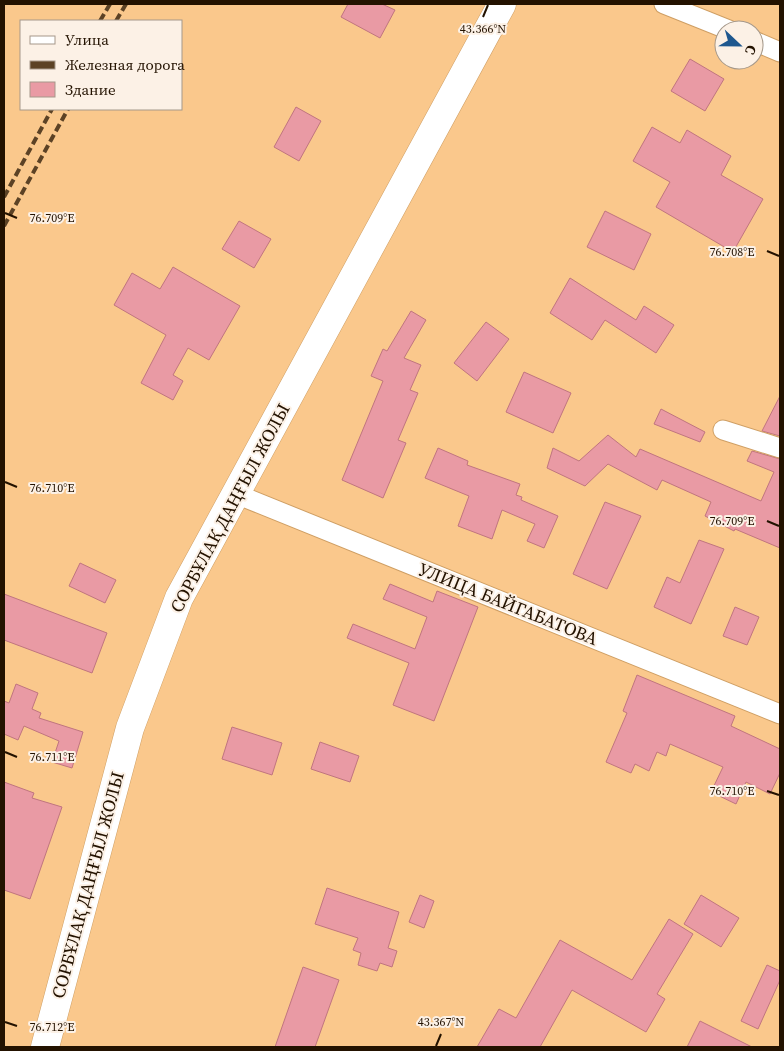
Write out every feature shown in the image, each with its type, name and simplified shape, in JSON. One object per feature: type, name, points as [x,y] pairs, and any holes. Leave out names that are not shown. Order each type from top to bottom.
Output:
[{"type":"main road","name":"СОРБҰЛАҚ ДАҢҒЫЛ ЖОЛЫ","points":[[45,1047],[130,728],[179,598],[502,4]]},
{"type":"street","points":[[664,4],[714,24]]},
{"type":"street","points":[[764,45],[780,52]]},
{"type":"street","points":[[724,430],[780,448]]},
{"type":"street","name":"УЛИЦА БАЙГАБАТОВА","points":[[236,494],[780,714]]},
{"type":"building","points":[[348,4],[382,4],[395,10],[380,38],[341,17]]},
{"type":"building","points":[[690,59],[724,79],[705,111],[671,91]]},
{"type":"building","points":[[296,107],[321,121],[299,161],[274,147]]},
{"type":"building","points":[[652,127],[680,143],[687,130],[731,156],[721,175],[763,199],[733,252],[656,207],[670,182],[633,161]]},
{"type":"building","points":[[605,211],[651,234],[634,270],[587,247]]},
{"type":"building","points":[[239,221],[271,239],[254,268],[222,249]]},
{"type":"building","points":[[173,267],[240,306],[209,360],[188,348],[173,375],[183,381],[173,400],[141,383],[166,335],[114,305],[132,273],[160,289]]},
{"type":"building","points":[[570,278],[636,320],[644,306],[674,325],[656,353],[605,320],[592,340],[550,313]]},
{"type":"building","points":[[411,311],[426,320],[404,358],[421,365],[410,390],[418,393],[398,440],[406,443],[383,498],[342,480],[383,381],[371,376],[383,349],[387,351]]},
{"type":"building","points":[[486,322],[509,339],[477,381],[454,363]]},
{"type":"building","points":[[524,372],[571,393],[553,433],[506,412]]},
{"type":"building","points":[[780,396],[780,436],[762,431]]},
{"type":"building","points":[[661,409],[705,432],[700,442],[654,424]]},
{"type":"building","points":[[608,435],[636,457],[640,449],[761,501],[774,472],[747,461],[752,451],[780,459],[780,548],[735,529],[734,531],[705,516],[711,502],[662,480],[657,490],[608,464],[585,486],[547,468],[553,448],[579,461]]},
{"type":"building","points":[[438,448],[468,461],[467,465],[520,484],[516,495],[522,497],[521,500],[558,516],[544,548],[527,541],[535,524],[502,510],[492,539],[458,526],[469,496],[425,478]]},
{"type":"building","points":[[605,502],[641,516],[607,589],[573,574]]},
{"type":"building","points":[[699,540],[724,549],[691,624],[654,607],[667,577],[680,583]]},
{"type":"building","points":[[80,563],[116,580],[105,603],[69,586]]},
{"type":"building","points":[[390,584],[433,602],[437,591],[478,607],[434,721],[393,705],[409,663],[347,638],[353,624],[415,649],[427,617],[383,599]]},
{"type":"building","points":[[4,594],[107,633],[92,673],[4,640]]},
{"type":"building","points":[[735,607],[759,617],[747,645],[723,636]]},
{"type":"building","points":[[637,675],[735,716],[731,726],[780,749],[780,773],[770,794],[746,782],[736,804],[711,792],[723,767],[670,744],[666,756],[657,752],[649,771],[635,764],[631,773],[606,762],[627,713],[623,711]]},
{"type":"building","points":[[16,684],[38,693],[32,709],[41,713],[39,718],[83,732],[72,768],[52,762],[59,741],[24,726],[18,740],[4,734],[4,701],[9,703]]},
{"type":"building","points":[[232,727],[282,743],[272,775],[222,759]]},
{"type":"building","points":[[320,742],[359,756],[350,782],[311,769]]},
{"type":"building","points":[[4,782],[34,793],[32,798],[62,807],[30,899],[4,890]]},
{"type":"building","points":[[327,888],[399,912],[388,948],[397,951],[392,967],[380,963],[377,971],[358,965],[361,953],[353,950],[358,938],[315,924]]},
{"type":"building","points":[[420,895],[434,901],[424,928],[409,922]]},
{"type":"building","points":[[701,895],[739,918],[721,947],[684,924]]},
{"type":"building","points":[[669,919],[693,934],[657,994],[665,999],[646,1032],[572,990],[540,1047],[477,1047],[499,1009],[516,1018],[560,940],[632,980]]},
{"type":"building","points":[[767,965],[780,971],[780,980],[758,1029],[741,1021]]},
{"type":"building","points":[[303,967],[339,980],[315,1047],[275,1047]]},
{"type":"building","points":[[700,1021],[752,1047],[687,1047]]},
{"type":"railway","points":[[101,20],[110,4]]},
{"type":"railway","points":[[117,20],[126,4]]},
{"type":"railway","points":[[4,197],[51,110]]},
{"type":"railway","points":[[4,226],[67,110]]}]
